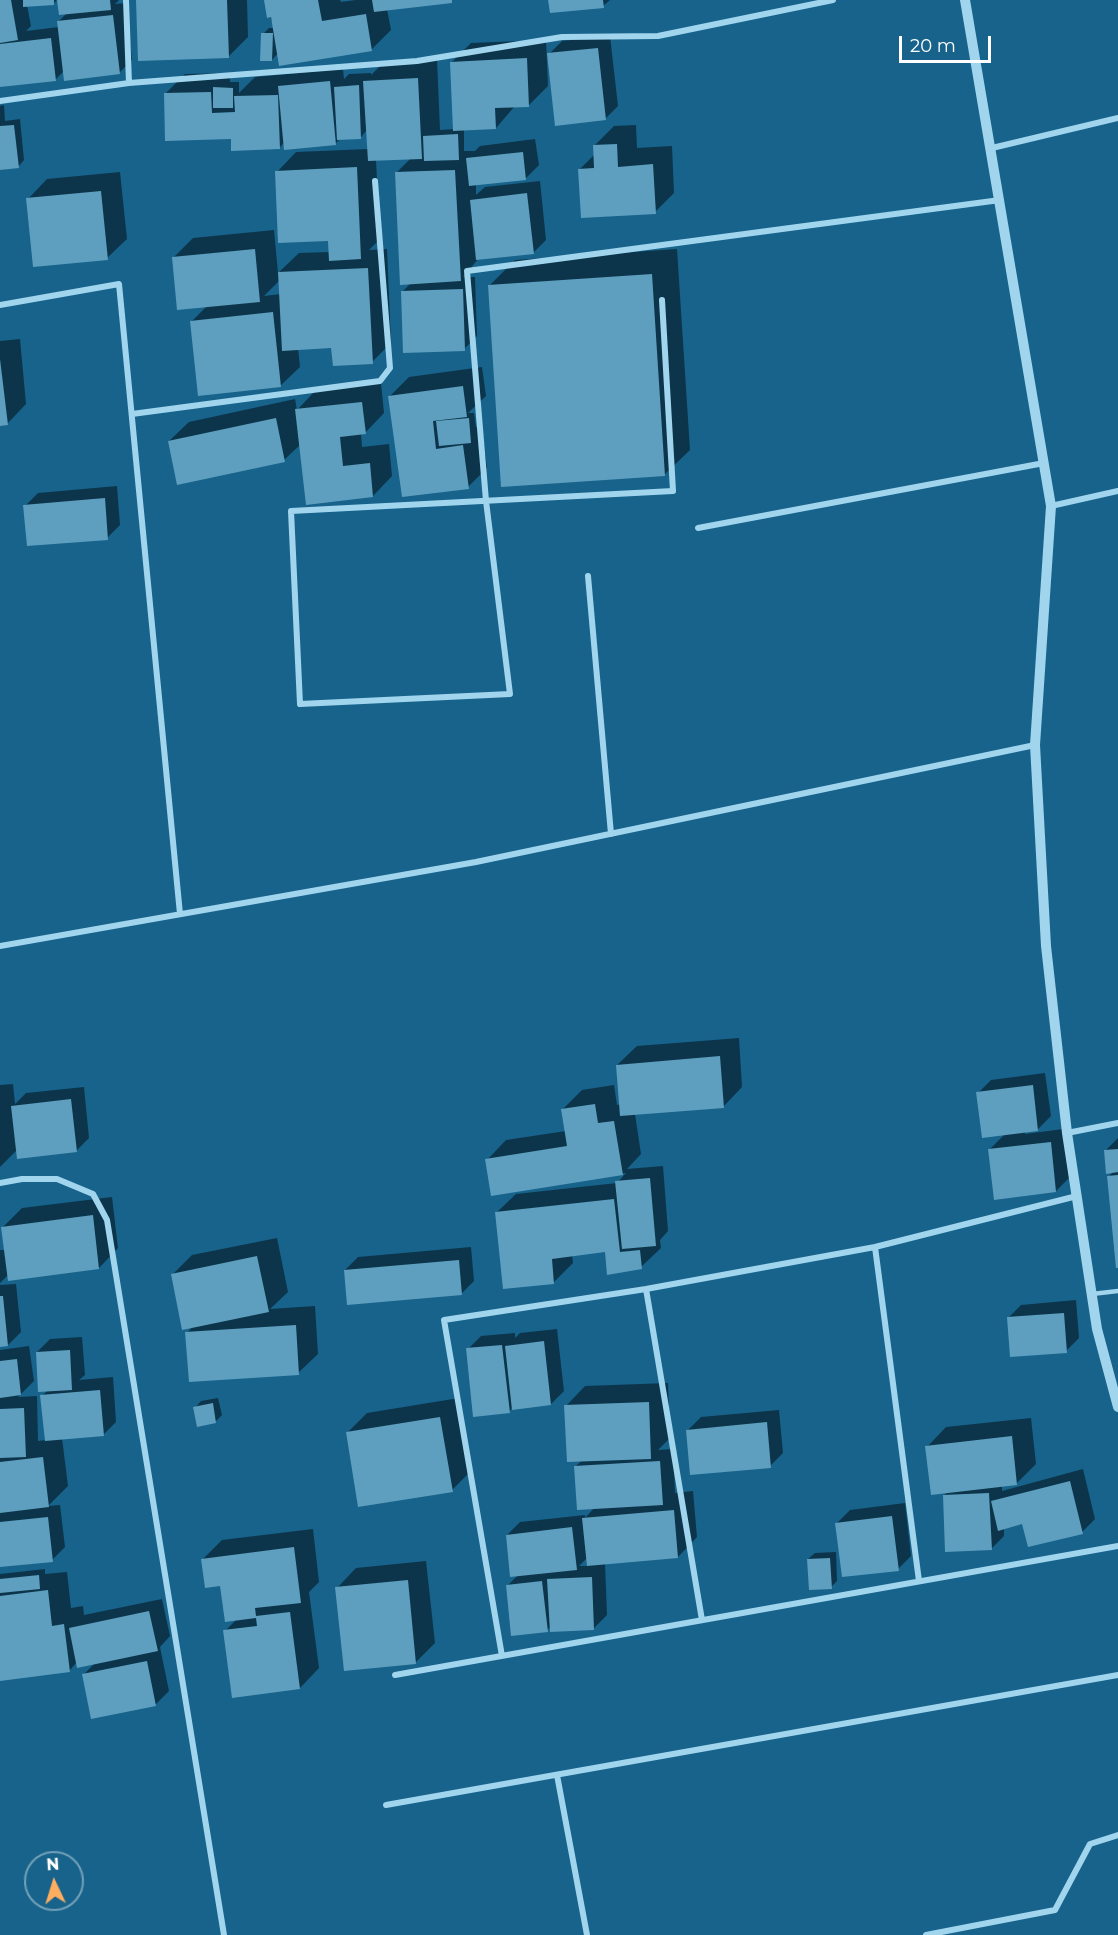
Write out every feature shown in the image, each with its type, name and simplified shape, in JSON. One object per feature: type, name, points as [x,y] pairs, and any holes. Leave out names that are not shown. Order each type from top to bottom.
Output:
[{"type":"street","points":[[126,0],[129,83]]},
{"type":"street","points":[[0,101],[129,83],[417,60],[561,37],[658,36],[833,0]]},
{"type":"street","points":[[965,0],[992,148],[1051,506],[1035,746],[1046,946],[1067,1133],[1097,1329],[1118,1407]]},
{"type":"street","points":[[992,148],[1118,118]]},
{"type":"street","points":[[132,414],[380,381],[390,368],[375,181]]},
{"type":"street","points":[[662,300],[672,490],[486,501],[291,511],[300,704],[510,694],[486,501],[467,271],[1000,200]]},
{"type":"street","points":[[0,305],[119,284],[180,914]]},
{"type":"street","points":[[698,528],[1044,463]]},
{"type":"street","points":[[1051,506],[1118,491]]},
{"type":"street","points":[[588,576],[611,834]]},
{"type":"street","points":[[0,946],[476,862],[1035,746]]},
{"type":"street","points":[[1067,1133],[1118,1123]]},
{"type":"street","points":[[0,1183],[22,1179],[57,1179],[93,1194],[107,1220],[224,1935]]},
{"type":"street","points":[[502,1656],[444,1320],[646,1289],[875,1247],[1077,1196]]},
{"type":"street","points":[[875,1247],[919,1581]]},
{"type":"street","points":[[646,1289],[702,1620]]},
{"type":"street","points":[[395,1675],[1118,1546]]},
{"type":"street","points":[[386,1805],[1118,1675]]},
{"type":"street","points":[[557,1775],[587,1935]]},
{"type":"street","points":[[926,1935],[1055,1910],[1090,1844],[1118,1835]]},
{"type":"lane","points":[[1092,1294],[1118,1292]]},
{"type":"building","points":[[0,0],[11,0],[18,40],[0,43]]},
{"type":"building","points":[[23,0],[54,0],[54,5],[23,7]]},
{"type":"building","points":[[57,0],[110,0],[111,10],[59,15]]},
{"type":"building","points":[[136,0],[227,0],[229,58],[138,61]]},
{"type":"building","points":[[264,0],[318,0],[322,21],[366,14],[372,51],[279,66],[271,17],[267,18]]},
{"type":"building","points":[[372,0],[452,0],[452,3],[374,12]]},
{"type":"building","points":[[548,0],[603,0],[604,8],[550,13]]},
{"type":"building","points":[[113,15],[120,74],[64,81],[57,21]]},
{"type":"building","points":[[261,33],[273,33],[272,61],[260,61]]},
{"type":"building","points":[[51,38],[56,81],[0,87],[0,44]]},
{"type":"building","points":[[598,48],[606,120],[555,126],[547,53]]},
{"type":"building","points":[[527,58],[529,107],[495,108],[496,129],[453,131],[450,62]]},
{"type":"building","points":[[418,78],[422,159],[368,161],[363,81]]},
{"type":"building","points":[[330,81],[336,145],[284,150],[278,86]]},
{"type":"building","points":[[359,85],[361,139],[337,140],[334,87]]},
{"type":"building","points":[[213,87],[233,88],[233,108],[213,108]]},
{"type":"building","points":[[211,92],[212,113],[235,112],[234,96],[278,95],[280,149],[231,151],[231,139],[165,141],[164,93]]},
{"type":"building","points":[[14,125],[19,168],[0,170],[0,126]]},
{"type":"building","points":[[458,134],[459,160],[424,161],[423,136]]},
{"type":"building","points":[[617,144],[618,167],[653,164],[656,214],[581,218],[578,169],[594,168],[593,145]]},
{"type":"building","points":[[523,152],[526,180],[469,186],[466,158]]},
{"type":"building","points":[[357,167],[361,259],[329,261],[328,241],[278,243],[275,171]]},
{"type":"building","points":[[455,170],[461,281],[400,285],[395,172]]},
{"type":"building","points":[[101,191],[108,260],[33,267],[26,198]]},
{"type":"building","points":[[527,193],[534,254],[476,260],[470,200]]},
{"type":"building","points":[[255,249],[260,302],[177,310],[172,257]]},
{"type":"building","points":[[368,268],[373,364],[333,366],[331,348],[282,351],[278,272]]},
{"type":"building","points":[[652,274],[665,476],[501,487],[488,285]]},
{"type":"building","points":[[463,289],[465,351],[403,353],[401,291]]},
{"type":"building","points":[[273,312],[281,387],[198,396],[190,321]]},
{"type":"building","points":[[0,359],[8,425],[0,426]]},
{"type":"building","points":[[463,386],[467,417],[433,421],[436,449],[463,445],[469,489],[402,497],[388,396]]},
{"type":"building","points":[[362,402],[366,434],[340,437],[343,466],[370,463],[373,497],[306,505],[295,409]]},
{"type":"building","points":[[276,418],[285,462],[177,485],[168,441]]},
{"type":"building","points":[[469,418],[471,443],[439,446],[436,421]]},
{"type":"building","points":[[105,498],[108,540],[27,546],[23,505]]},
{"type":"building","points":[[720,1056],[724,1108],[620,1116],[616,1065]]},
{"type":"building","points":[[1033,1085],[1038,1131],[982,1138],[976,1092]]},
{"type":"building","points":[[71,1099],[77,1152],[17,1159],[11,1106]]},
{"type":"building","points":[[595,1104],[598,1123],[614,1121],[623,1175],[491,1196],[485,1159],[567,1146],[561,1109]]},
{"type":"building","points":[[1051,1142],[1056,1192],[994,1200],[988,1149]]},
{"type":"building","points":[[1118,1149],[1118,1172],[1106,1174],[1104,1150]]},
{"type":"building","points":[[1118,1175],[1118,1268],[1116,1268],[1107,1176]]},
{"type":"building","points":[[650,1178],[656,1246],[622,1249],[615,1181]]},
{"type":"building","points":[[614,1199],[620,1252],[640,1250],[642,1269],[607,1275],[605,1252],[552,1259],[554,1284],[503,1289],[495,1212]]},
{"type":"building","points":[[93,1215],[99,1269],[8,1281],[1,1227]]},
{"type":"building","points":[[257,1256],[269,1312],[182,1330],[171,1274]]},
{"type":"building","points":[[459,1260],[462,1295],[347,1305],[344,1270]]},
{"type":"building","points":[[0,1296],[3,1296],[8,1346],[0,1347]]},
{"type":"building","points":[[1064,1313],[1067,1353],[1010,1357],[1007,1317]]},
{"type":"building","points":[[296,1325],[299,1375],[189,1382],[185,1332]]},
{"type":"building","points":[[544,1341],[551,1405],[512,1410],[505,1346]]},
{"type":"building","points":[[502,1345],[510,1413],[473,1417],[466,1348]]},
{"type":"building","points":[[70,1350],[72,1390],[38,1392],[36,1352]]},
{"type":"building","points":[[17,1359],[21,1395],[0,1398],[0,1361]]},
{"type":"building","points":[[100,1390],[104,1436],[45,1441],[40,1395]]},
{"type":"building","points":[[649,1402],[651,1459],[567,1462],[564,1405]]},
{"type":"building","points":[[213,1403],[216,1423],[197,1427],[193,1407]]},
{"type":"building","points":[[24,1408],[26,1457],[0,1458],[0,1409]]},
{"type":"building","points":[[440,1417],[453,1492],[358,1507],[346,1432]]},
{"type":"building","points":[[767,1422],[771,1468],[690,1475],[686,1430]]},
{"type":"building","points":[[1012,1436],[1017,1485],[931,1495],[925,1446]]},
{"type":"building","points":[[43,1457],[49,1507],[0,1513],[0,1462]]},
{"type":"building","points":[[660,1461],[663,1505],[577,1510],[574,1466]]},
{"type":"building","points":[[1070,1481],[1083,1534],[1028,1547],[1022,1524],[998,1531],[991,1501]]},
{"type":"building","points":[[989,1493],[992,1550],[945,1552],[943,1495]]},
{"type":"building","points":[[674,1510],[678,1558],[587,1566],[582,1518]]},
{"type":"building","points":[[892,1516],[899,1571],[842,1577],[835,1523]]},
{"type":"building","points":[[48,1517],[53,1562],[0,1567],[0,1522]]},
{"type":"building","points":[[572,1527],[577,1570],[510,1577],[506,1535]]},
{"type":"building","points":[[294,1547],[301,1603],[255,1608],[256,1616],[290,1612],[300,1689],[232,1698],[223,1630],[257,1626],[256,1618],[225,1622],[220,1586],[205,1588],[201,1559]]},
{"type":"building","points":[[830,1558],[832,1589],[809,1590],[807,1559]]},
{"type":"building","points":[[39,1575],[40,1589],[0,1593],[0,1579]]},
{"type":"building","points":[[592,1577],[594,1630],[550,1632],[547,1579]]},
{"type":"building","points":[[408,1580],[416,1664],[344,1671],[335,1587]]},
{"type":"building","points":[[542,1581],[548,1632],[511,1636],[506,1585]]},
{"type":"building","points":[[48,1590],[52,1626],[64,1624],[70,1672],[0,1681],[0,1596]]},
{"type":"building","points":[[149,1611],[158,1651],[77,1668],[69,1628]]},
{"type":"building","points":[[147,1661],[156,1706],[91,1719],[82,1674]]}]
